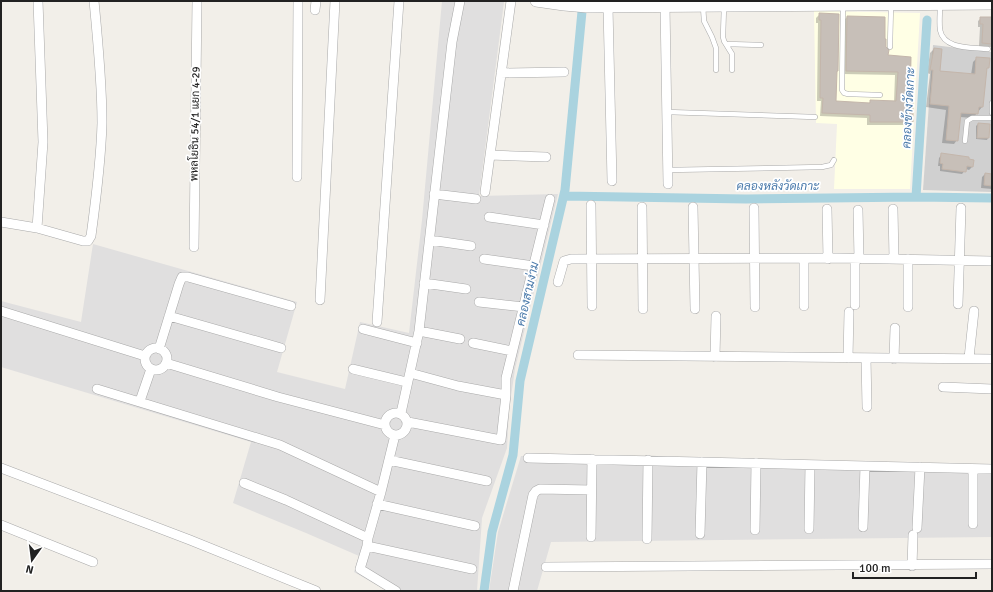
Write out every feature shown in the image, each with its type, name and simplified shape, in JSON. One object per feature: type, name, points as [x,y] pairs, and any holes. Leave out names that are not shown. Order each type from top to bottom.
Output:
[{"type":"street","points":[[38,1],[43,142],[38,228]]},
{"type":"street","points":[[1,222],[38,228],[83,241],[88,241],[91,236],[97,188],[102,124],[101,70],[94,1]]},
{"type":"street","name":"พหลโยธิน 54/1 แยก 4-29","points":[[194,247],[197,1]]},
{"type":"street","points":[[296,176],[298,1]]},
{"type":"street","points":[[320,300],[334,1]]},
{"type":"street","points":[[377,322],[399,1]]},
{"type":"street","points":[[401,413],[419,331],[452,42],[460,1]]},
{"type":"street","points":[[485,192],[511,1]]},
{"type":"street","points":[[539,1],[564,6],[587,7],[659,4],[703,6],[743,4],[843,6],[871,3],[891,5],[908,3],[940,5],[992,4]]},
{"type":"street","points":[[659,4],[667,112],[668,184]]},
{"type":"street","points":[[612,180],[615,5]]},
{"type":"street","points":[[501,73],[564,72]]},
{"type":"street","points":[[490,155],[546,157]]},
{"type":"street","points":[[434,194],[476,199]]},
{"type":"street","points":[[408,422],[502,440],[506,378],[550,199]]},
{"type":"street","points":[[591,205],[592,306]]},
{"type":"street","points":[[642,207],[643,309]]},
{"type":"street","points":[[693,207],[695,309]]},
{"type":"street","points":[[754,208],[755,307]]},
{"type":"street","points":[[958,304],[961,208]]},
{"type":"street","points":[[893,209],[894,259]]},
{"type":"street","points":[[827,210],[828,258]]},
{"type":"street","points":[[848,358],[857,259],[858,210]]},
{"type":"street","points":[[489,217],[544,225]]},
{"type":"street","points":[[430,240],[471,246]]},
{"type":"street","points":[[558,282],[564,261],[571,259],[643,260],[828,258],[992,261]]},
{"type":"street","points":[[484,259],[534,266]]},
{"type":"street","points":[[804,259],[804,306]]},
{"type":"street","points":[[908,259],[908,306]]},
{"type":"street","points":[[159,349],[182,277],[188,277],[290,306]]},
{"type":"street","points":[[424,283],[466,289]]},
{"type":"street","points":[[479,302],[524,308]]},
{"type":"street","points":[[1,311],[145,356]]},
{"type":"street","points":[[969,358],[974,311]]},
{"type":"street","points":[[169,316],[281,348]]},
{"type":"street","points":[[715,357],[716,316]]},
{"type":"street","points":[[894,359],[895,328]]},
{"type":"street","points":[[363,329],[417,343]]},
{"type":"street","points":[[419,331],[460,339]]},
{"type":"street","points":[[473,343],[512,351]]},
{"type":"street","points":[[159,349],[164,353],[166,363],[158,370],[151,369],[146,364],[145,356],[149,351],[159,349]]},
{"type":"street","points":[[578,355],[992,359]]},
{"type":"street","points":[[866,358],[867,407]]},
{"type":"street","points":[[166,363],[278,397],[385,425]]},
{"type":"street","points":[[140,401],[151,369]]},
{"type":"street","points":[[353,369],[408,377],[506,395]]},
{"type":"street","points":[[943,387],[992,389]]},
{"type":"street","points":[[97,389],[280,445],[381,492]]},
{"type":"street","points":[[395,412],[401,413],[406,417],[408,422],[407,428],[403,433],[395,435],[387,431],[385,425],[385,420],[389,415],[395,412]]},
{"type":"street","points":[[395,435],[360,569],[396,591]]},
{"type":"street","points":[[528,458],[992,469]]},
{"type":"street","points":[[591,537],[592,459]]},
{"type":"street","points":[[389,460],[487,481]]},
{"type":"street","points":[[647,539],[648,460]]},
{"type":"street","points":[[700,534],[702,462]]},
{"type":"street","points":[[755,530],[756,463]]},
{"type":"street","points":[[809,529],[810,465]]},
{"type":"street","points":[[863,528],[864,466]]},
{"type":"street","points":[[912,566],[920,467]]},
{"type":"street","points":[[1,468],[190,540],[316,591]]},
{"type":"street","points":[[973,468],[973,524]]},
{"type":"street","points":[[244,483],[286,500],[367,542],[472,569]]},
{"type":"street","points":[[513,591],[533,494],[536,490],[591,490]]},
{"type":"street","points":[[377,504],[475,526]]},
{"type":"street","points":[[1,525],[93,562]]},
{"type":"street","points":[[546,567],[912,566],[992,564]]},
{"type":"lane","points":[[890,47],[891,5]]},
{"type":"lane","points":[[940,5],[940,30],[943,38],[948,43],[956,46],[988,49]]},
{"type":"lane","points":[[703,6],[704,21],[716,48],[716,70]]},
{"type":"lane","points":[[724,6],[723,37],[732,54],[732,70]]},
{"type":"lane","points":[[843,6],[842,90],[844,93],[848,94],[880,95]]},
{"type":"lane","points":[[727,44],[762,45]]},
{"type":"lane","points":[[992,103],[992,113]]},
{"type":"lane","points":[[667,112],[815,117]]},
{"type":"lane","points":[[965,141],[968,121],[972,118],[992,118]]},
{"type":"lane","points":[[668,170],[822,167],[831,165],[834,160]]},
{"type":"shaded area","points":[[442,1],[504,2],[479,196],[558,194],[515,369],[509,410],[507,448],[482,518],[477,591],[387,591],[354,572],[359,556],[233,503],[251,442],[1,367],[1,301],[81,322],[93,244],[297,302],[277,372],[345,389],[360,322],[409,333],[422,220]]},
{"type":"shaded area","points":[[814,11],[920,13],[910,189],[834,189],[837,124],[816,123]]},
{"type":"shaded area","points":[[933,45],[992,52],[992,192],[923,190]]},
{"type":"shaded area","points":[[521,456],[992,469],[992,537],[551,542],[537,591],[489,591],[498,532]]},
{"type":"building","points":[[819,13],[839,14],[836,101],[870,103],[870,100],[896,101],[898,72],[846,71],[847,16],[885,17],[885,39],[886,47],[889,50],[888,55],[911,57],[910,101],[913,101],[913,122],[870,122],[870,115],[822,113],[823,98],[820,98],[821,20],[819,20]]},
{"type":"building","points":[[980,17],[992,17],[992,44],[982,43],[983,24],[980,24]]},
{"type":"building","points":[[934,48],[942,49],[940,71],[975,74],[976,57],[990,58],[989,68],[987,68],[983,107],[979,107],[978,114],[961,113],[958,141],[946,140],[949,106],[930,104],[933,70],[930,70]]},
{"type":"building","points":[[978,123],[990,124],[989,138],[977,138]]},
{"type":"building","points":[[941,153],[969,157],[969,159],[974,160],[973,167],[967,166],[966,172],[942,169],[943,164],[940,163]]},
{"type":"building","points":[[985,173],[992,174],[992,186],[984,185]]},
{"type":"waterway","name":"คลองสามง่าม","points":[[484,591],[492,532],[513,455],[520,381],[565,190],[583,1]]},
{"type":"waterway","name":"คลองข้างวัดเกาะ","points":[[916,197],[927,20]]},
{"type":"waterway","name":"คลองหลังวัดเกาะ","points":[[564,196],[746,199],[916,197],[992,198]]}]
